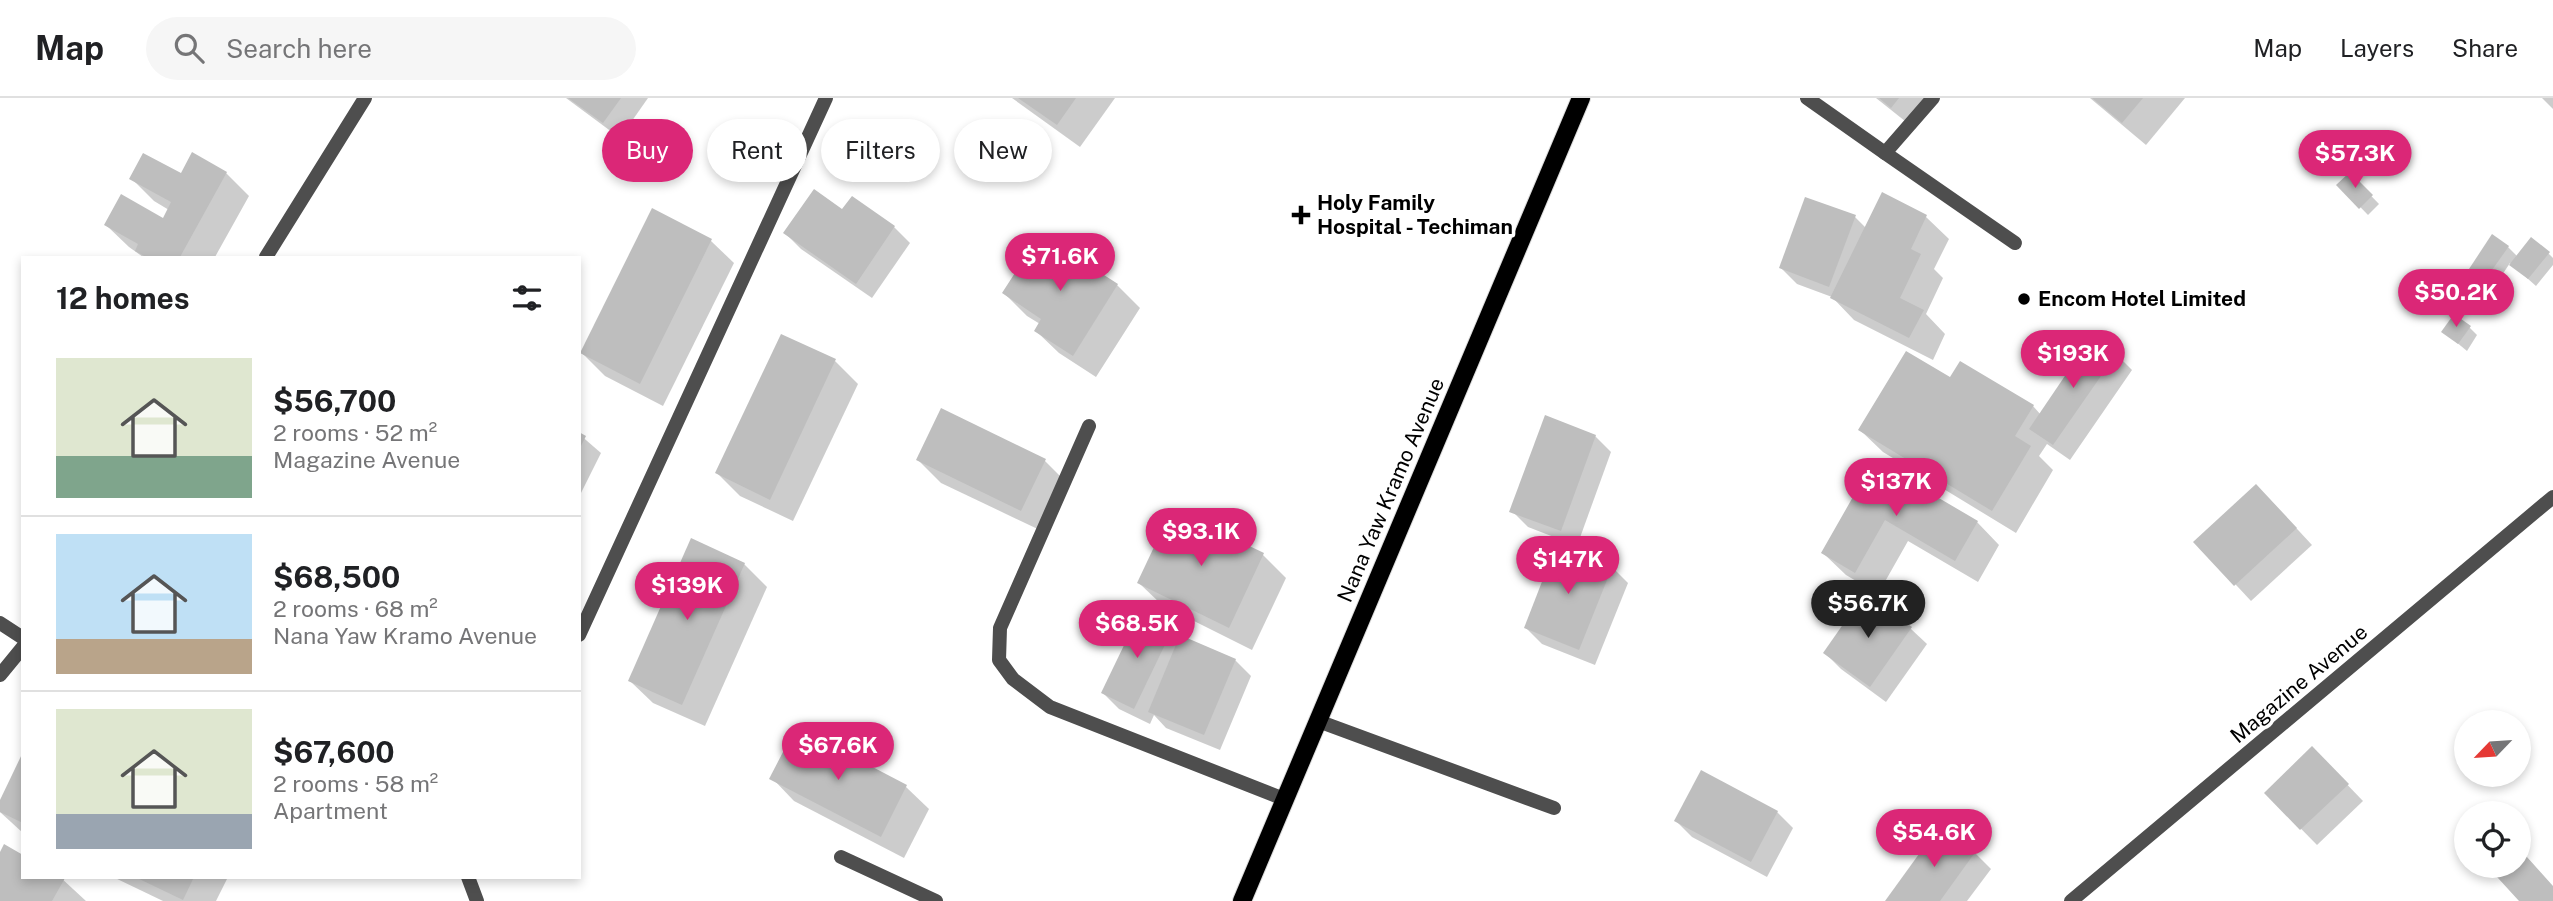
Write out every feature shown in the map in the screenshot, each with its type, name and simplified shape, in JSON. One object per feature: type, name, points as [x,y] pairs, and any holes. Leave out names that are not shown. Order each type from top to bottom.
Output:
[{"type":"main road","name":"Nana Yaw Kramo Avenue","points":[[1242,901],[1581,98]]},
{"type":"street","points":[[268,256],[365,98]]},
{"type":"street","points":[[581,631],[826,98]]},
{"type":"street","points":[[1807,98],[2015,243]]},
{"type":"street","points":[[1885,153],[1933,98]]},
{"type":"street","points":[[1089,426],[1000,628],[999,660],[1013,679],[1050,707],[1284,799]]},
{"type":"street","name":"Magazine Avenue","points":[[2071,901],[2553,497]]},
{"type":"street","points":[[0,623],[21,637]]},
{"type":"street","points":[[0,675],[21,649]]},
{"type":"street","points":[[1318,720],[1554,808]]},
{"type":"street","points":[[841,858],[936,901]]},
{"type":"street","points":[[469,879],[477,901]]},
{"type":"building","points":[[568,98],[621,98],[602,122]]},
{"type":"building","points":[[1018,98],[1076,98],[1057,125]]},
{"type":"building","points":[[1879,98],[1899,98],[1891,108]]},
{"type":"building","points":[[2092,98],[2143,98],[2122,123]]},
{"type":"building","points":[[192,152],[227,172],[181,256],[144,256],[135,251],[138,244],[104,225],[121,194],[163,218],[171,202],[129,179],[143,153],[181,173]]},
{"type":"building","points":[[2350,172],[2373,195],[2359,209],[2336,185]]},
{"type":"building","points":[[814,189],[842,209],[852,196],[895,226],[856,284],[783,233]]},
{"type":"building","points":[[1882,192],[1927,215],[1911,249],[1921,254],[1900,298],[1924,310],[1909,338],[1830,298]]},
{"type":"building","points":[[1805,197],[1856,215],[1829,287],[1779,268]]},
{"type":"building","points":[[652,208],[712,239],[640,384],[581,354]]},
{"type":"building","points":[[1040,234],[1118,284],[1073,356],[1034,331],[1041,319],[1002,293]]},
{"type":"building","points":[[2492,234],[2509,246],[2485,280],[2469,269]]},
{"type":"building","points":[[2531,237],[2550,252],[2528,279],[2509,265]]},
{"type":"building","points":[[2454,314],[2471,326],[2458,344],[2441,332]]},
{"type":"building","points":[[781,334],[836,359],[770,500],[715,473]]},
{"type":"building","points":[[2092,336],[2117,353],[2053,445],[2029,429]]},
{"type":"building","points":[[1906,351],[1950,377],[1960,361],[2034,405],[2015,436],[2031,446],[1992,511],[1858,430]]},
{"type":"building","points":[[941,408],[1046,459],[1021,511],[916,460]]},
{"type":"building","points":[[1545,415],[1596,435],[1561,531],[1509,512]]},
{"type":"building","points":[[581,433],[586,436],[581,446]]},
{"type":"building","points":[[1874,460],[1978,521],[1955,561],[1885,520],[1855,573],[1821,553]]},
{"type":"building","points":[[2256,484],[2297,528],[2234,586],[2193,542]]},
{"type":"building","points":[[1172,509],[1264,553],[1229,628],[1137,583]]},
{"type":"building","points":[[691,538],[745,563],[682,705],[628,681]]},
{"type":"building","points":[[1557,543],[1613,565],[1579,650],[1524,628]]},
{"type":"building","points":[[1865,593],[1912,627],[1870,687],[1823,653]]},
{"type":"building","points":[[1141,610],[1174,626],[1134,709],[1101,693]]},
{"type":"building","points":[[1180,635],[1236,659],[1204,735],[1148,712]]},
{"type":"building","points":[[796,727],[907,785],[881,837],[769,779]]},
{"type":"building","points":[[2312,746],[2349,784],[2300,830],[2264,793]]},
{"type":"building","points":[[21,756],[21,822],[0,812],[0,800]]},
{"type":"building","points":[[1701,770],[1778,811],[1751,862],[1674,821]]},
{"type":"building","points":[[1940,825],[1976,851],[1940,901],[1885,901]]},
{"type":"building","points":[[4,844],[21,854],[21,879],[64,879],[52,901],[0,901],[0,852]]},
{"type":"building","points":[[2531,861],[2553,886],[2553,901],[2519,901],[2498,878],[2531,878]]},
{"type":"building","points":[[139,879],[193,879],[183,900]]},
{"type":"place","name":"Holy Family Hospital - Techiman","points":[[1301,215]]},
{"type":"place","name":"Encom Hotel Limited","points":[[2024,299]]}]
